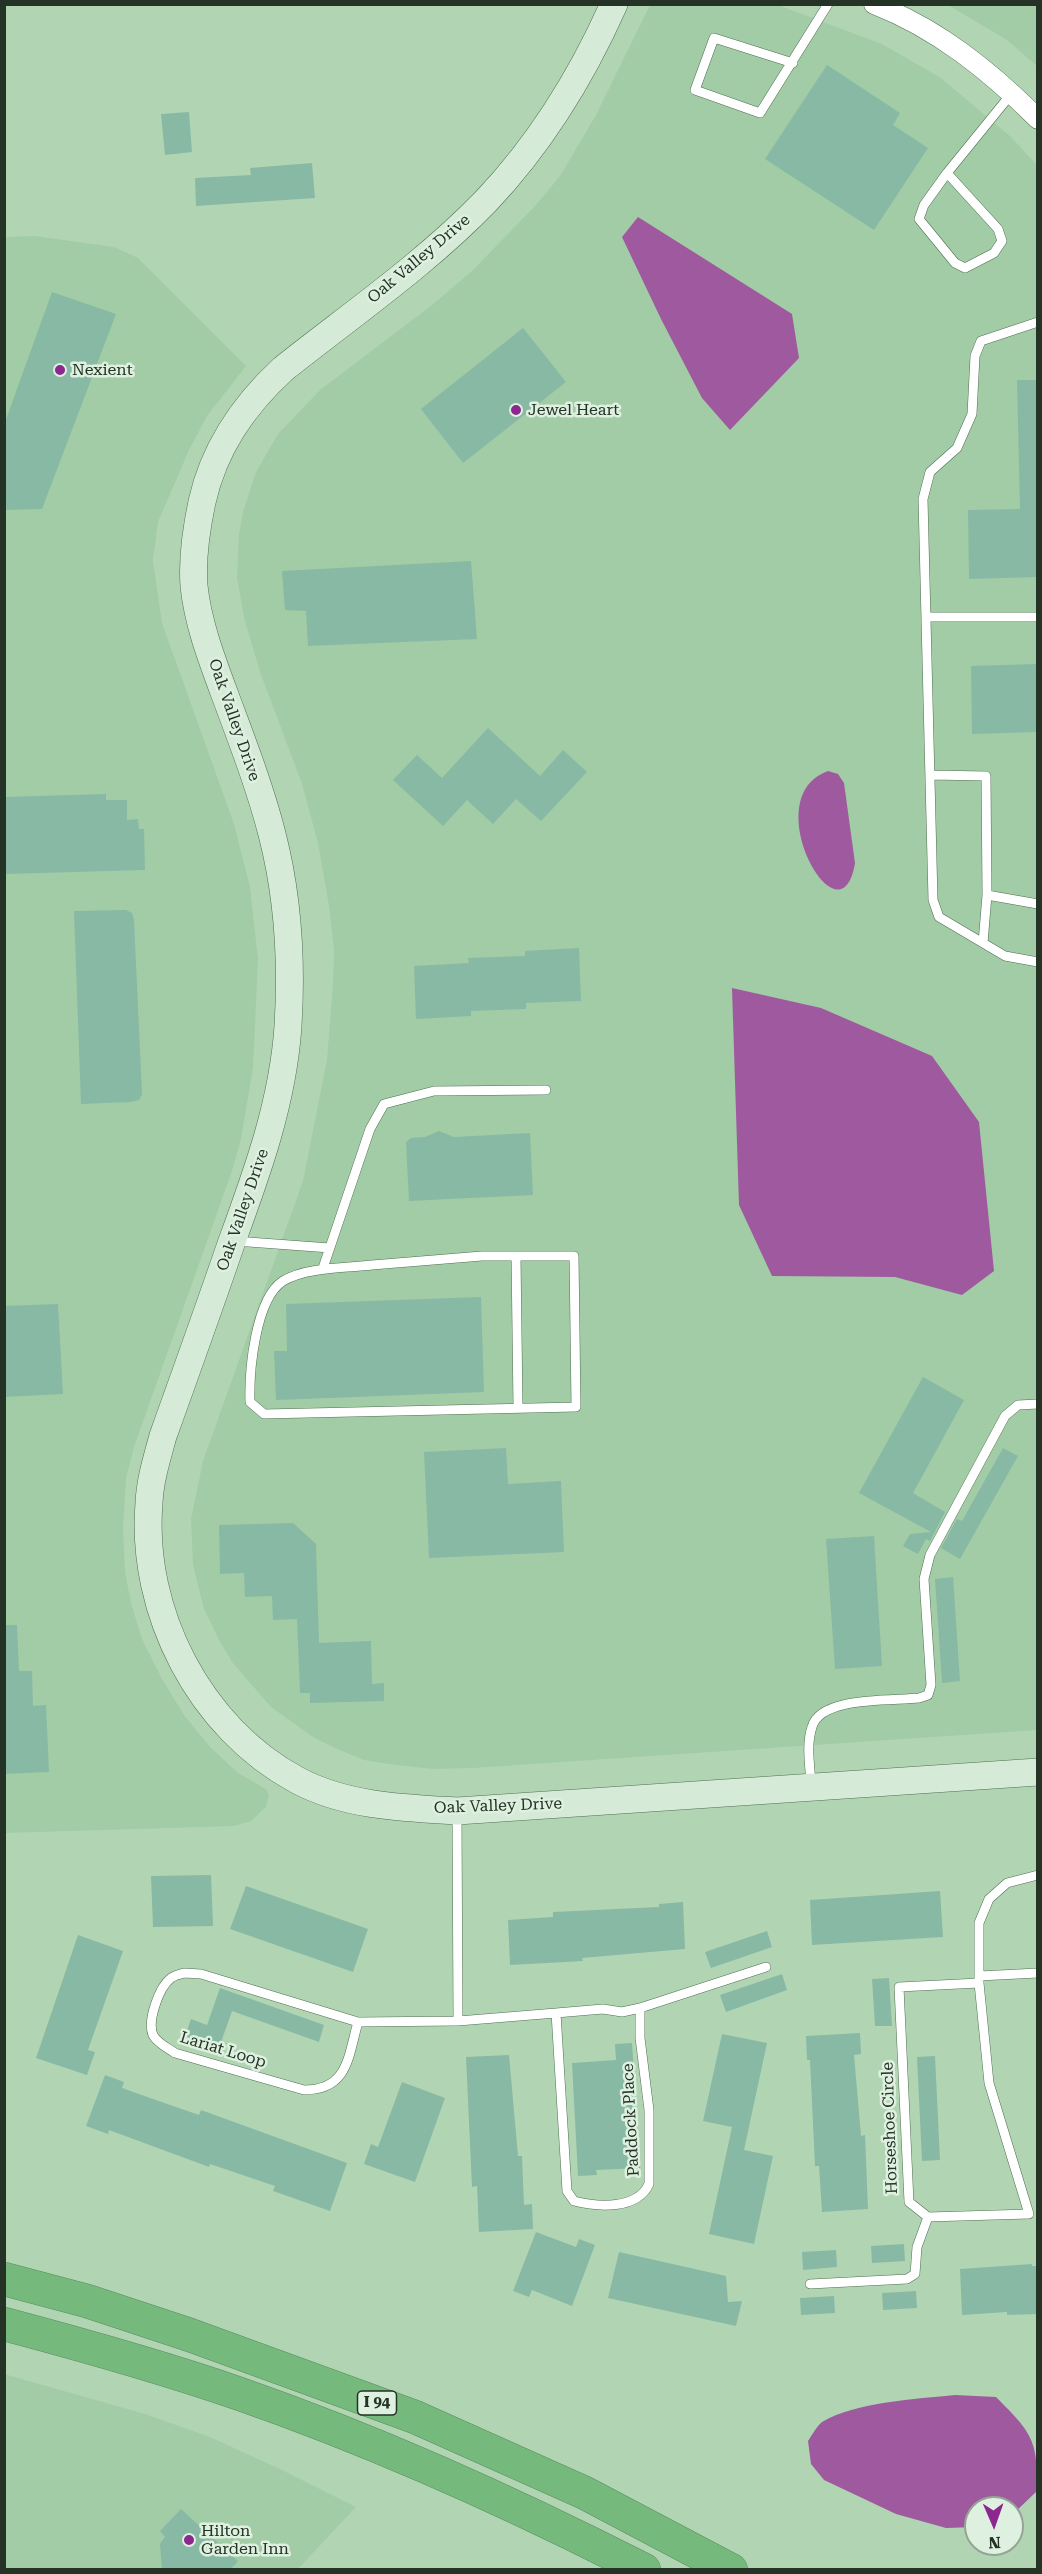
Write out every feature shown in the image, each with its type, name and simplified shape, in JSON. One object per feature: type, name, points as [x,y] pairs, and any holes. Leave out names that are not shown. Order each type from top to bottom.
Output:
[{"type":"highway","name":"I 94","points":[[4,2279],[87,2301],[189,2335],[415,2417],[585,2493],[731,2570]]},
{"type":"highway","name":"I 94","points":[[4,2324],[98,2349],[251,2398],[412,2461],[567,2531],[644,2570]]},
{"type":"street","name":"Oak Valley Drive","points":[[614,4],[598,40],[556,114],[516,165],[486,200],[443,242],[283,369],[260,391],[231,429],[205,488],[193,556],[195,588],[206,642],[272,832],[281,873],[289,970],[288,1027],[276,1104],[257,1173],[163,1436],[153,1472],[148,1503],[153,1579],[172,1641],[191,1679],[222,1720],[256,1755],[298,1781],[343,1798],[394,1807],[456,1811],[1038,1772]]},
{"type":"street","points":[[874,4],[929,31],[978,64],[1038,119]]},
{"type":"lane","points":[[793,63],[714,38],[695,90],[760,113],[793,63],[828,4]]},
{"type":"lane","points":[[947,173],[998,230],[1002,241],[994,253],[964,267],[955,263],[919,219],[924,205],[947,173],[1012,93]]},
{"type":"lane","points":[[1038,322],[981,341],[975,356],[972,414],[957,448],[930,472],[923,500],[933,900],[939,918],[1005,956],[1038,962]]},
{"type":"lane","points":[[926,617],[1038,616]]},
{"type":"lane","points":[[931,775],[986,776],[987,895],[983,943]]},
{"type":"lane","points":[[987,895],[1038,904]]},
{"type":"lane","points":[[323,1268],[369,1130],[384,1104],[434,1091],[546,1090]]},
{"type":"lane","points":[[233,1240],[330,1248]]},
{"type":"lane","points":[[482,1256],[574,1256],[576,1407],[264,1414],[250,1402],[249,1385],[258,1326],[266,1300],[282,1281],[323,1268],[482,1256]]},
{"type":"lane","points":[[516,1256],[518,1407]]},
{"type":"lane","points":[[811,1788],[809,1744],[812,1725],[823,1711],[838,1705],[919,1698],[928,1695],[932,1685],[924,1579],[928,1561],[1005,1416],[1018,1405],[1038,1404]]},
{"type":"lane","points":[[456,1811],[458,2021],[603,2009],[622,2012],[766,1967]]},
{"type":"lane","points":[[810,2284],[907,2280],[915,2274],[917,2247],[928,2217],[1029,2214],[989,2083],[979,1979],[979,1923],[988,1899],[1007,1883],[1038,1875]]},
{"type":"lane","name":"Lariat Loop","points":[[358,2022],[344,2069],[334,2084],[321,2090],[304,2090],[176,2053],[153,2035],[152,2022],[162,1988],[172,1977],[184,1973],[201,1974],[358,2022],[458,2021]]},
{"type":"lane","points":[[979,1979],[1038,1973]]},
{"type":"lane","name":"Horseshoe Circle","points":[[928,2217],[909,2202],[899,1987],[979,1979]]},
{"type":"lane","name":"Paddock Place","points":[[556,2013],[567,2191],[574,2201],[597,2204],[633,2201],[645,2194],[649,2184],[649,2110],[640,2038],[640,2008]]},
{"type":"shaded area","points":[[650,5],[778,5],[882,44],[941,78],[1011,137],[1037,165],[1037,1730],[473,1768],[433,1769],[396,1765],[364,1760],[337,1749],[313,1737],[271,1707],[232,1662],[218,1638],[204,1609],[193,1565],[191,1519],[203,1461],[303,1181],[327,1060],[333,984],[334,951],[318,843],[302,784],[260,672],[244,618],[237,577],[239,534],[243,512],[256,472],[278,434],[320,390],[432,305],[472,271],[536,205],[560,176],[596,115]]},
{"type":"shaded area","points":[[948,5],[1037,5],[1037,66],[1007,40]]},
{"type":"shaded area","points":[[638,217],[792,314],[799,358],[730,430],[702,398],[622,237]]},
{"type":"shaded area","points":[[35,236],[114,247],[138,258],[246,366],[207,416],[189,450],[158,522],[153,560],[162,623],[234,824],[250,887],[258,959],[253,1068],[241,1139],[232,1171],[134,1447],[126,1478],[123,1528],[125,1572],[131,1603],[142,1639],[162,1679],[184,1715],[211,1748],[238,1773],[266,1789],[269,1795],[266,1807],[251,1821],[234,1826],[5,1833],[4,237]]},
{"type":"shaded area","points":[[828,771],[838,774],[844,783],[855,863],[847,885],[834,889],[821,879],[808,859],[800,834],[799,809],[807,786]]},
{"type":"shaded area","points":[[732,988],[821,1008],[932,1056],[979,1122],[994,1271],[962,1295],[895,1277],[772,1276],[739,1205]]},
{"type":"shaded area","points":[[4,2374],[145,2414],[210,2437],[356,2507],[298,2569],[5,2569]]},
{"type":"shaded area","points":[[955,2395],[996,2397],[1018,2420],[1030,2438],[1036,2460],[1037,2491],[1024,2503],[1024,2496],[964,2496],[964,2527],[946,2528],[896,2514],[824,2480],[811,2464],[808,2441],[822,2422],[851,2410],[905,2400]]},
{"type":"building","points":[[827,65],[900,113],[893,125],[928,148],[874,230],[765,159]]},
{"type":"building","points":[[189,112],[192,152],[165,155],[161,114]]},
{"type":"building","points":[[312,163],[315,198],[196,206],[195,178],[251,175],[250,168]]},
{"type":"building","name":"Nexient","points":[[52,292],[116,314],[42,509],[4,510],[4,425]]},
{"type":"building","points":[[523,328],[566,382],[463,463],[421,409]]},
{"type":"building","points":[[1017,380],[1038,380],[1038,577],[969,579],[968,510],[1020,509]]},
{"type":"building","points":[[471,561],[477,639],[308,646],[306,611],[285,610],[282,571]]},
{"type":"building","points":[[1038,664],[1038,732],[972,734],[971,666]]},
{"type":"building","points":[[488,728],[540,776],[563,750],[587,772],[541,821],[516,799],[493,824],[467,800],[443,826],[393,780],[417,755],[442,778]]},
{"type":"building","points":[[106,794],[106,800],[127,800],[127,820],[138,819],[139,829],[144,829],[145,870],[5,874],[4,797]]},
{"type":"building","points":[[126,910],[132,913],[134,920],[142,1094],[139,1100],[131,1102],[81,1104],[74,911]]},
{"type":"building","points":[[579,948],[581,1001],[526,1003],[526,1009],[471,1011],[471,1016],[416,1019],[414,966],[469,963],[468,958],[525,956],[525,951]]},
{"type":"building","points":[[439,1131],[454,1137],[530,1133],[533,1195],[409,1201],[406,1142],[411,1138],[425,1137]]},
{"type":"building","points":[[481,1297],[484,1392],[276,1400],[274,1351],[287,1351],[286,1304]]},
{"type":"building","points":[[58,1304],[63,1394],[4,1397],[4,1306]]},
{"type":"building","points":[[923,1377],[964,1400],[913,1493],[945,1512],[930,1541],[926,1539],[918,1554],[903,1546],[910,1534],[931,1532],[859,1493]]},
{"type":"building","points":[[506,1448],[508,1484],[561,1481],[564,1552],[429,1558],[424,1452]]},
{"type":"building","points":[[1003,1448],[1018,1456],[960,1559],[941,1548],[957,1519],[962,1521]]},
{"type":"building","points":[[293,1523],[316,1544],[319,1643],[371,1641],[372,1684],[384,1683],[384,1701],[310,1703],[310,1693],[300,1693],[297,1619],[273,1620],[272,1596],[245,1597],[244,1573],[220,1574],[219,1525]]},
{"type":"building","points":[[874,1536],[882,1666],[835,1669],[826,1539]]},
{"type":"building","points":[[953,1577],[960,1681],[942,1683],[935,1579]]},
{"type":"building","points":[[4,1625],[17,1625],[19,1671],[32,1671],[33,1706],[46,1705],[49,1772],[4,1774]]},
{"type":"building","points":[[211,1875],[213,1926],[153,1927],[151,1876]]},
{"type":"building","points":[[246,1886],[368,1929],[353,1972],[230,1929]]},
{"type":"building","points":[[940,1891],[943,1937],[812,1945],[810,1900]]},
{"type":"building","points":[[683,1902],[685,1949],[582,1958],[583,1961],[510,1965],[508,1920],[553,1917],[553,1912],[659,1907],[659,1904]]},
{"type":"building","points":[[767,1931],[772,1947],[711,1968],[705,1952]]},
{"type":"building","points":[[78,1935],[123,1951],[88,2050],[95,2052],[87,2075],[36,2058]]},
{"type":"building","points":[[782,1974],[787,1990],[726,2012],[720,1995]]},
{"type":"building","points":[[889,1978],[892,2026],[875,2026],[872,1979]]},
{"type":"building","points":[[220,1988],[324,2025],[319,2042],[232,2011],[219,2048],[185,2036],[191,2019],[207,2025]]},
{"type":"building","points":[[860,2033],[861,2054],[854,2055],[861,2136],[865,2135],[868,2209],[822,2212],[819,2166],[815,2166],[810,2060],[807,2060],[806,2036]]},
{"type":"building","points":[[722,2034],[767,2043],[744,2150],[773,2156],[754,2244],[709,2234],[732,2127],[703,2121]]},
{"type":"building","points":[[632,2043],[640,2168],[596,2170],[597,2175],[578,2176],[572,2063],[616,2060],[615,2044]]},
{"type":"building","points":[[509,2055],[518,2156],[522,2156],[524,2205],[532,2204],[533,2229],[479,2232],[477,2186],[472,2187],[466,2057]]},
{"type":"building","points":[[935,2056],[940,2160],[922,2161],[917,2057]]},
{"type":"building","points":[[105,2075],[124,2082],[122,2088],[199,2115],[201,2110],[347,2163],[330,2211],[273,2191],[275,2186],[210,2164],[209,2167],[109,2130],[108,2134],[86,2126]]},
{"type":"building","points":[[402,2082],[445,2098],[415,2182],[364,2164],[371,2144],[378,2147]]},
{"type":"building","points":[[536,2232],[576,2247],[579,2239],[595,2245],[572,2306],[532,2290],[529,2297],[513,2291]]},
{"type":"building","points":[[904,2244],[905,2261],[872,2263],[871,2246]]},
{"type":"building","points":[[836,2250],[837,2267],[803,2270],[802,2252]]},
{"type":"building","points":[[619,2252],[726,2276],[728,2302],[742,2301],[736,2326],[608,2298]]},
{"type":"building","points":[[1032,2264],[1032,2266],[1038,2266],[1038,2314],[1007,2315],[1007,2312],[962,2315],[960,2269]]},
{"type":"building","points":[[916,2291],[917,2308],[883,2310],[882,2293]]},
{"type":"building","points":[[834,2296],[835,2313],[801,2315],[800,2298]]},
{"type":"building","name":"Hilton Garden Inn","points":[[181,2509],[238,2561],[230,2570],[162,2570],[160,2544],[165,2537],[160,2531]]},
{"type":"place","name":"Nexient","points":[[60,370]]},
{"type":"place","name":"Jewel Heart","points":[[516,410]]},
{"type":"place","name":"Hilton Garden Inn","points":[[189,2540]]}]
